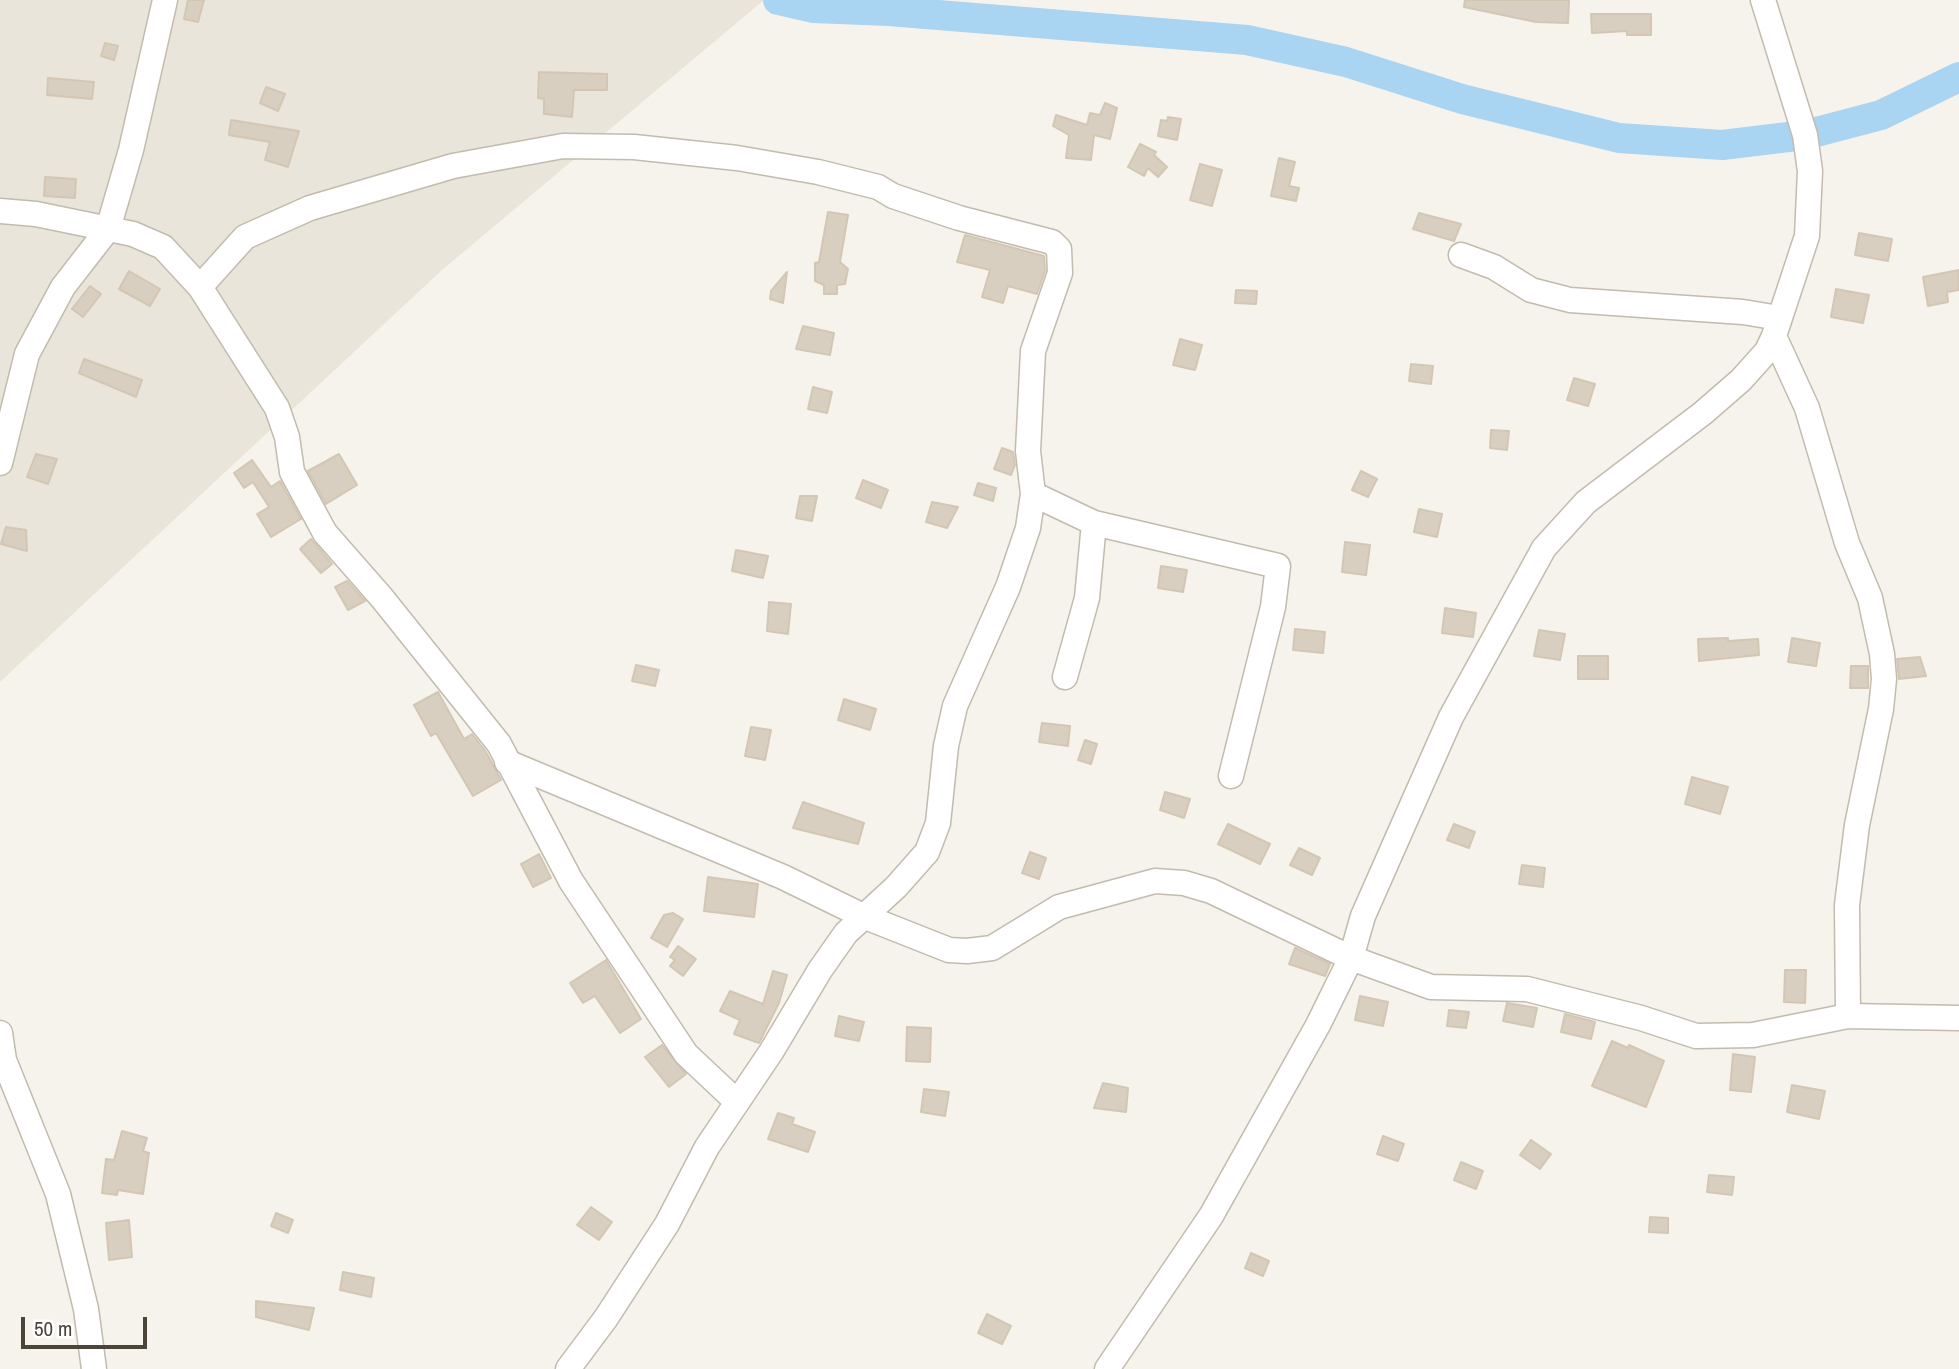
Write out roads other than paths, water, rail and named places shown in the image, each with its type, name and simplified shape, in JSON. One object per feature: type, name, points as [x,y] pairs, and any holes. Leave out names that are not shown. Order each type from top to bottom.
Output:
[{"type":"street","points":[[0,463],[27,354],[63,287],[108,229],[131,150],[164,0]]},
{"type":"street","points":[[1107,1369],[1211,1216],[1318,1025],[1351,958],[1363,915],[1451,717],[1544,548],[1586,502],[1703,414],[1741,380],[1767,351],[1807,236],[1810,171],[1805,135],[1763,0]]},
{"type":"street","points":[[200,287],[224,257],[245,237],[310,208],[396,181],[504,155],[563,146],[634,147],[760,161],[853,180],[959,218],[1052,242],[1059,249],[1060,273],[1039,332],[1032,363],[1028,451],[1033,494],[1028,528],[1008,587],[955,706],[946,746],[938,823],[927,852],[896,887],[846,933],[820,970],[707,1147],[667,1224],[606,1318],[568,1369]]},
{"type":"street","points":[[0,211],[36,214],[134,234],[163,247],[200,287],[277,408],[287,437],[292,472],[324,533],[382,598],[499,744],[556,857],[686,1054],[737,1102]]},
{"type":"street","points":[[1461,255],[1494,267],[1531,290],[1570,300],[1743,312],[1777,327],[1807,408],[1847,544],[1870,598],[1882,654],[1884,680],[1881,709],[1857,825],[1847,905],[1848,1016]]},
{"type":"street","points":[[1033,494],[1094,523],[1278,566],[1273,607],[1231,776]]},
{"type":"street","points":[[1065,677],[1087,597],[1094,523]]},
{"type":"street","points":[[507,762],[783,877],[863,916],[928,943],[967,951],[992,948],[1059,907],[1155,881],[1184,883],[1211,891],[1351,958],[1431,987],[1527,989],[1641,1017],[1696,1036],[1753,1035],[1848,1016],[1959,1018]]},
{"type":"street","points":[[0,1034],[4,1060],[58,1194],[86,1309],[94,1369]]},
{"type":"waterway","points":[[778,0],[813,8],[889,11],[1247,40],[1346,62],[1462,99],[1619,138],[1722,145],[1805,135],[1881,115],[1959,77]]}]
